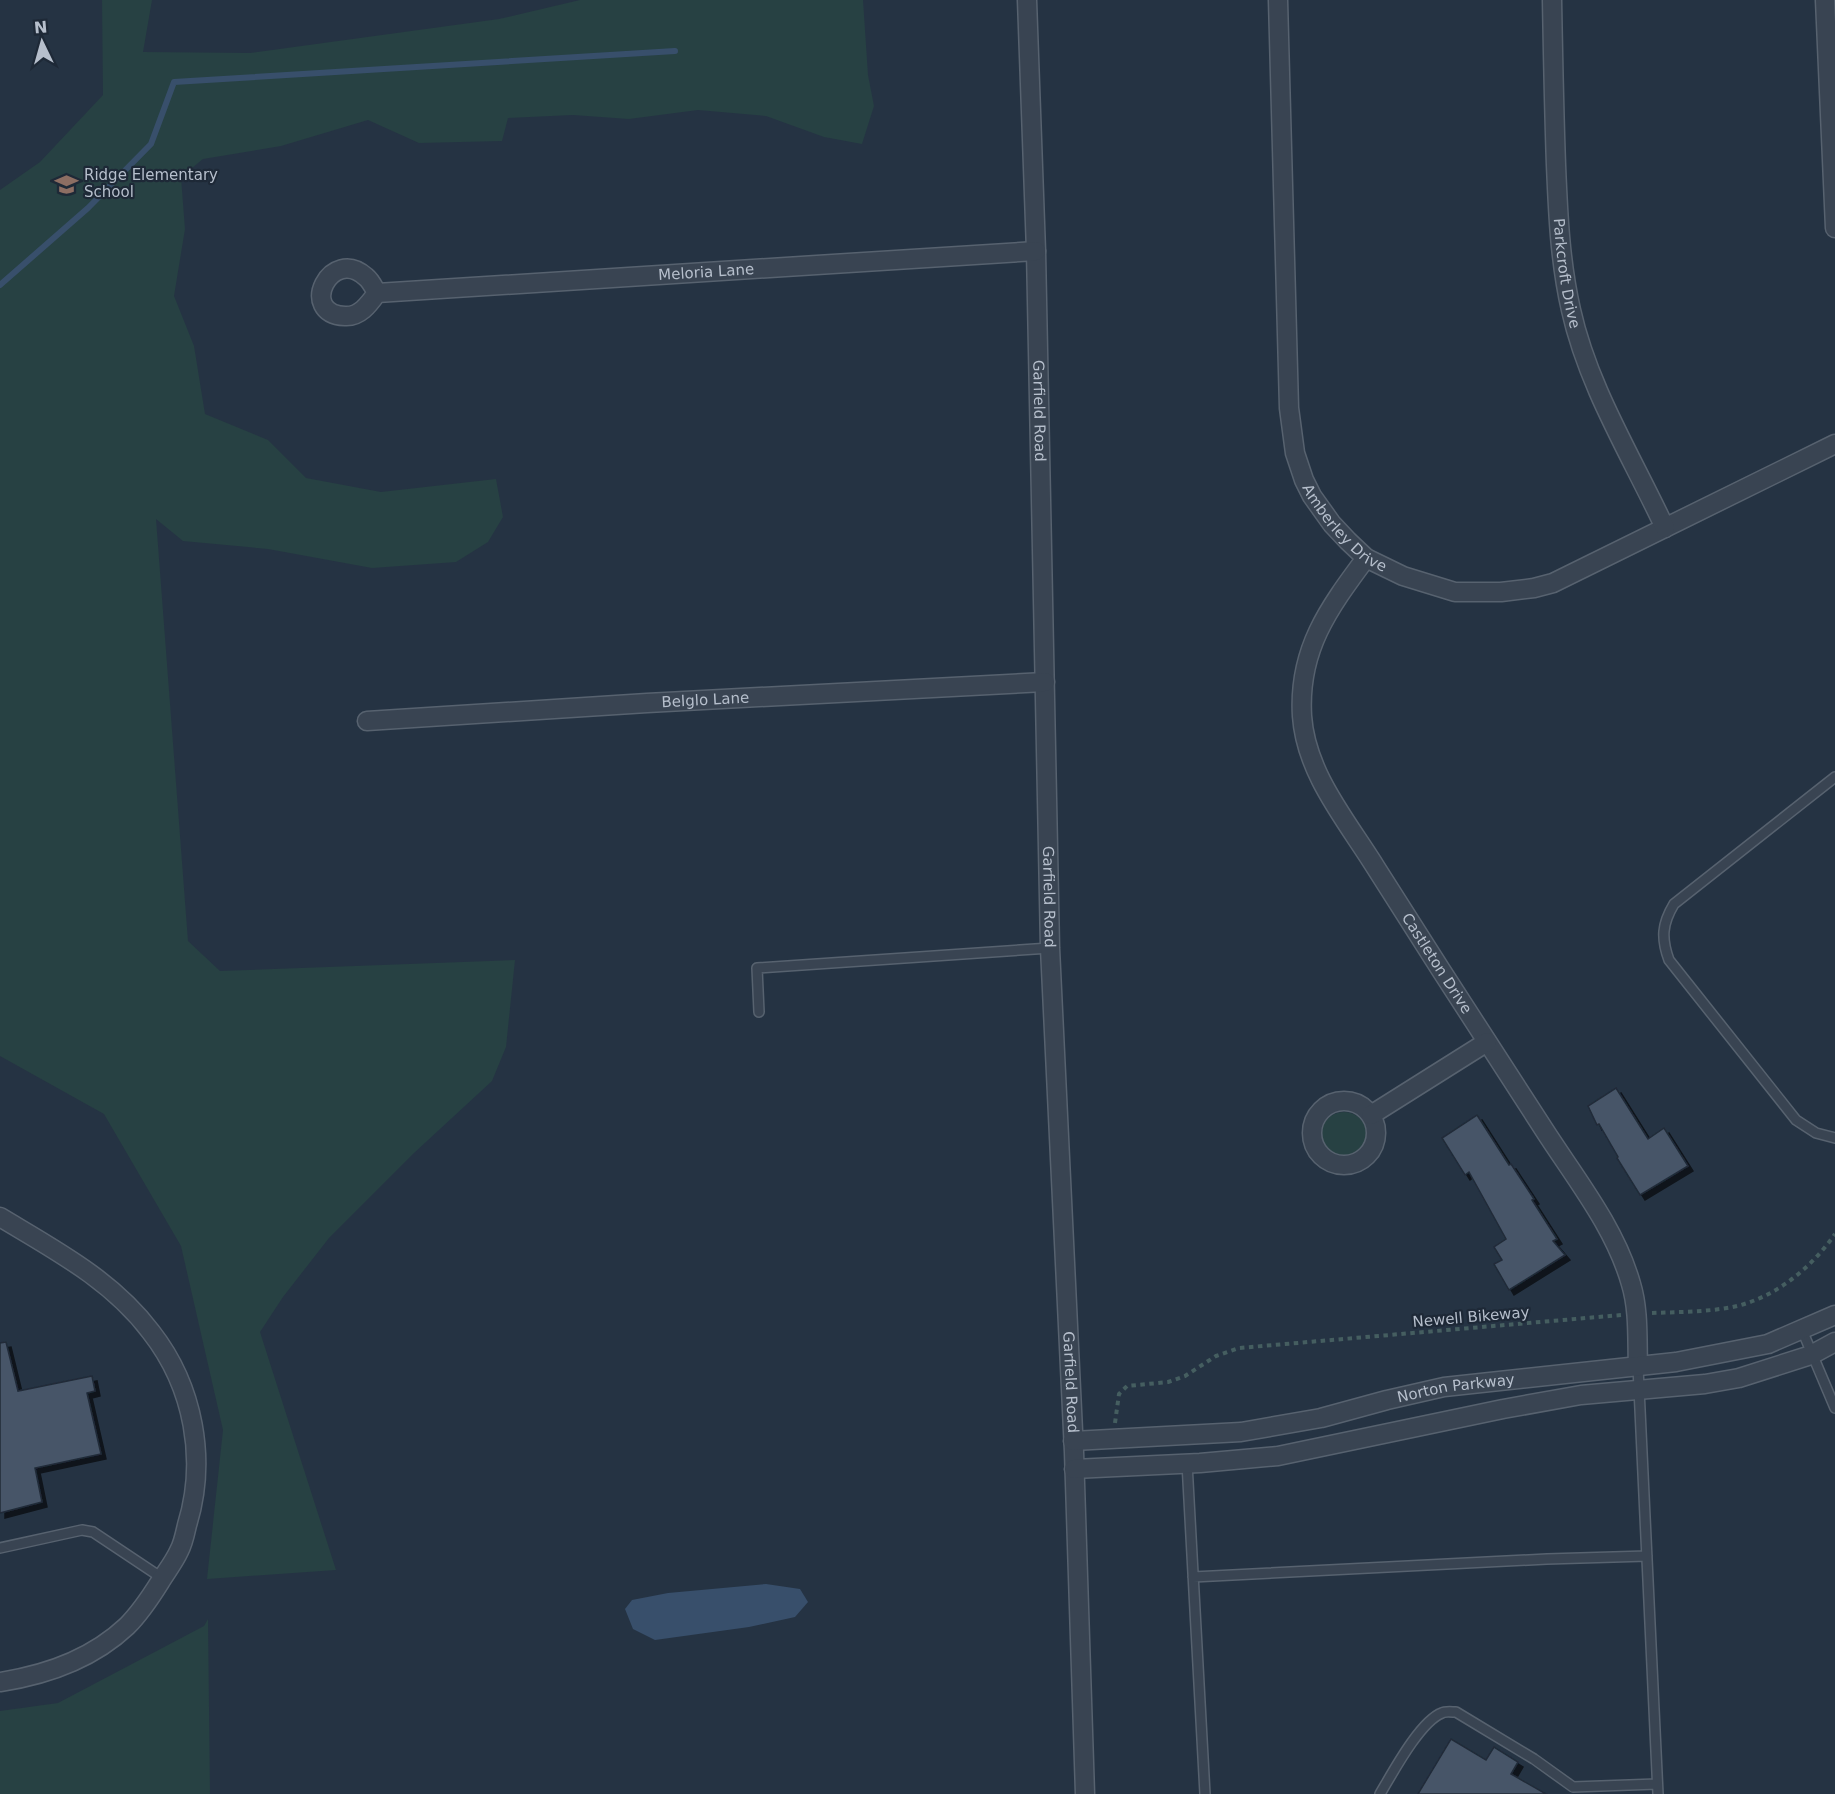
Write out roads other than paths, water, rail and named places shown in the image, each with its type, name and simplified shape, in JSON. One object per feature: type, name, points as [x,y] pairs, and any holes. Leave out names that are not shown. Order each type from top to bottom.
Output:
[{"type":"street","name":"Garfield Road","points":[[1027,0],[1036,250],[1050,948],[1073,1441],[1085,1794]]},
{"type":"street","name":"Amberley Drive","points":[[1278,0],[1286,332],[1291,434],[1295,453],[1312,496],[1332,524],[1366,558],[1403,576],[1455,592],[1501,592],[1553,583],[1835,444]]},
{"type":"street","name":"Parkcroft Drive","points":[[1552,0],[1558,218],[1562,264],[1571,310],[1583,352],[1605,405],[1665,528]]},
{"type":"street","points":[[1825,0],[1835,228]]},
{"type":"street","name":"Meloria Lane","points":[[377,292],[1036,250]]},
{"type":"street","name":"Castleton Drive","points":[[1366,558],[1324,618],[1309,651],[1302,688],[1302,717],[1306,741],[1318,775],[1617,1245],[1631,1284],[1638,1367]]},
{"type":"street","name":"Belglo Lane","points":[[367,721],[1045,681]]},
{"type":"street","points":[[1371,1115],[1487,1042]]},
{"type":"street","points":[[0,1217],[68,1258],[126,1302],[152,1333],[172,1365],[186,1396],[196,1441],[194,1501],[180,1550],[147,1603],[126,1626],[101,1645],[52,1671],[29,1678],[0,1682]]},
{"type":"street","name":"Norton Parkway","points":[[1073,1441],[1241,1432],[1322,1418],[1444,1387],[1676,1362],[1768,1344],[1835,1314]]},
{"type":"street","name":"Norton Parkway","points":[[1074,1469],[1278,1456],[1581,1395],[1705,1384],[1739,1378],[1811,1355],[1835,1342]]},
{"type":"lane","points":[[1835,777],[1674,904],[1664,923],[1663,934],[1664,947],[1669,960],[1796,1120],[1816,1133],[1835,1138]]},
{"type":"lane","points":[[759,1012],[757,968],[1050,948]]},
{"type":"lane","points":[[1802,1330],[1835,1408]]},
{"type":"lane","points":[[1380,1794],[1412,1742],[1430,1721],[1442,1713],[1456,1712],[1534,1759],[1572,1791],[1657,1789],[1638,1367]]},
{"type":"lane","points":[[1187,1463],[1205,1794]]},
{"type":"lane","points":[[0,1548],[81,1530],[93,1532],[162,1578]]},
{"type":"lane","points":[[1193,1577],[1538,1559],[1647,1556]]},
{"type":"water","points":[[766,1584],[800,1589],[808,1602],[795,1617],[749,1627],[655,1640],[633,1629],[625,1609],[632,1600],[668,1593]]},
{"type":"waterway","points":[[0,285],[88,208],[151,144],[174,82],[675,51]]},
{"type":"place","name":"Ridge Elementary School","points":[[66,184]]}]
